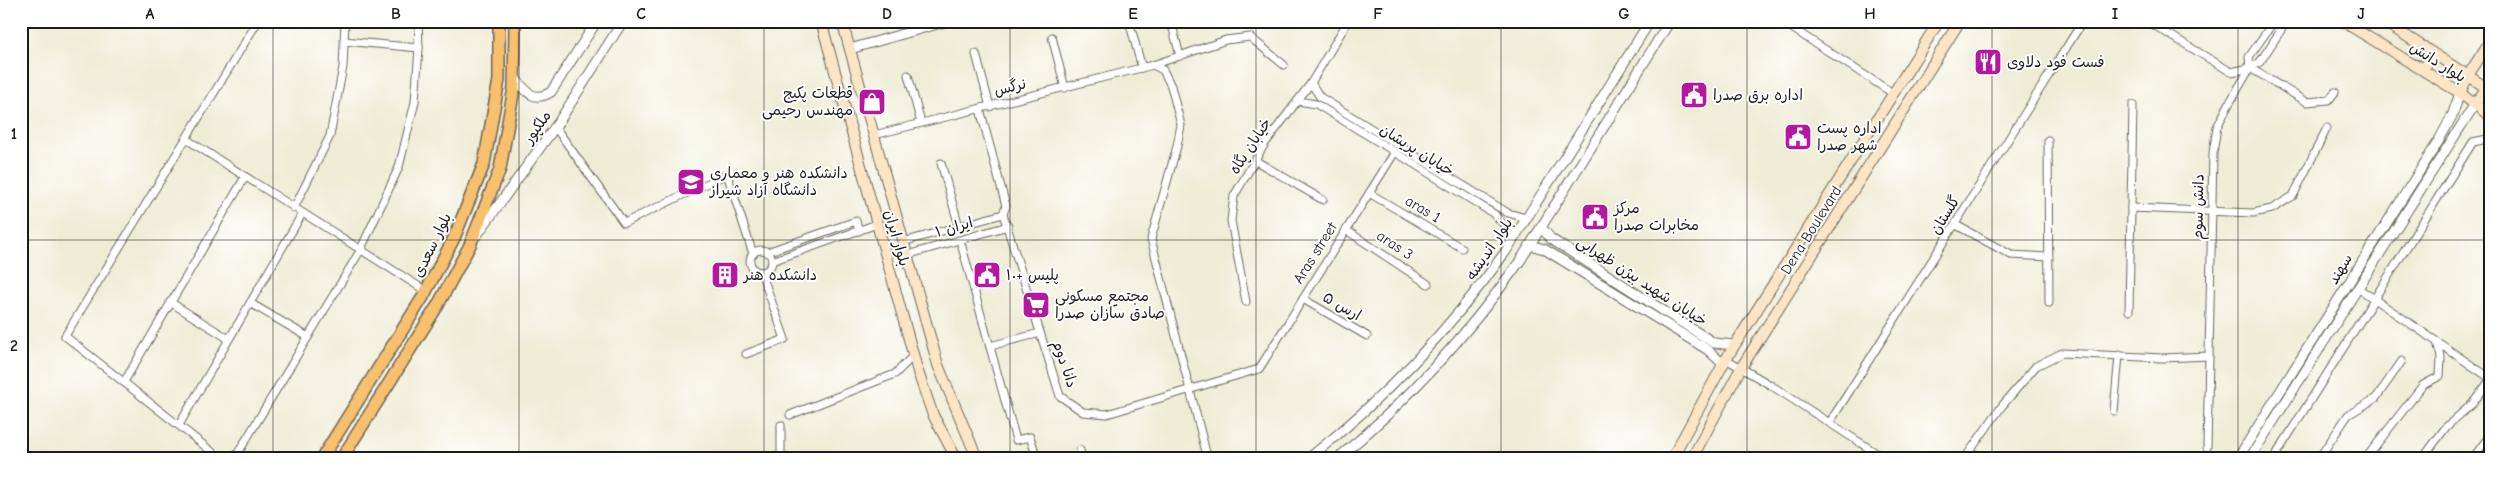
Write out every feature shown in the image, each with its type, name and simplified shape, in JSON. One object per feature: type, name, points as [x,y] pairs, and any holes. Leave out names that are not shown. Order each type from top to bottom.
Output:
[{"type":"main road","name":"بلوار سعدی","points":[[322,458],[426,291],[454,238],[484,164],[499,80],[499,21]]},
{"type":"main road","points":[[342,458],[438,305],[470,245],[500,168],[515,78],[515,21]]},
{"type":"main road","name":"بلوار ایران","points":[[821,21],[932,415],[956,458]]},
{"type":"main road","name":"بلوار ایران","points":[[842,21],[938,365],[977,458]]},
{"type":"main road","name":"Dena Boulevard","points":[[1672,458],[1734,345],[1939,21]]},
{"type":"main road","name":"Dena Boulevard","points":[[1692,458],[1741,368],[1960,21]]},
{"type":"main road","name":"بلوار دانش","points":[[2342,21],[2460,93],[2490,116]]},
{"type":"main road","name":"بلوار دانش","points":[[2383,21],[2489,86]]},
{"type":"main road","points":[[2460,93],[2469,74],[2490,41]]},
{"type":"main road","points":[[2414,65],[2425,66],[2429,63],[2430,58],[2424,47]]},
{"type":"main road","points":[[2476,104],[2489,86]]},
{"type":"street","points":[[220,458],[65,336],[258,21]]},
{"type":"street","points":[[294,208],[330,136],[342,67],[344,21]]},
{"type":"street","points":[[235,458],[360,250],[399,167],[415,102],[420,48],[418,21]]},
{"type":"street","name":"ملکپور","points":[[515,78],[527,91],[536,97],[542,97],[551,92],[597,21]]},
{"type":"street","name":"ملکپور","points":[[470,245],[555,127],[623,21]]},
{"type":"street","points":[[850,49],[948,21]]},
{"type":"street","points":[[1129,21],[1142,68]]},
{"type":"street","points":[[1171,21],[1180,56]]},
{"type":"street","name":"خیابان پگاه","points":[[1246,302],[1231,221],[1234,196],[1264,145],[1311,83],[1348,21]]},
{"type":"street","name":"بلوار اندیشه","points":[[1309,458],[1370,406],[1410,367],[1480,286],[1515,236],[1650,21]]},
{"type":"street","name":"بلوار اندیشه","points":[[1338,458],[1382,420],[1460,339],[1494,297],[1530,245],[1670,21]]},
{"type":"street","points":[[1782,21],[1894,94]]},
{"type":"street","name":"گلستان","points":[[1830,422],[2083,21]]},
{"type":"street","points":[[2148,21],[2231,72],[2250,68],[2307,102],[2329,100],[2335,92]]},
{"type":"street","name":"دانش سوم","points":[[2207,447],[2213,153],[2217,127],[2250,68],[2250,57],[2274,21]]},
{"type":"street","name":"دانش سوم","points":[[2250,68],[2260,62],[2287,21]]},
{"type":"street","points":[[1052,37],[1065,88]]},
{"type":"street","name":"نرگس","points":[[874,135],[1142,68],[1226,40],[1250,38],[1284,65]]},
{"type":"street","points":[[344,41],[420,48]]},
{"type":"street","points":[[976,54],[990,107]]},
{"type":"street","points":[[1153,65],[1163,70],[1172,86],[1181,125],[1151,239],[1206,458]]},
{"type":"street","points":[[908,75],[921,123]]},
{"type":"street","name":"خیابان پریشان","points":[[1311,83],[1320,97],[1508,213],[1526,218]]},
{"type":"street","name":"سهند","points":[[2238,458],[2438,142],[2452,116],[2460,93]]},
{"type":"street","name":"خیابان پریشان","points":[[1298,101],[1316,104],[1395,152],[1494,214],[1515,236]]},
{"type":"street","name":"سهند","points":[[2250,458],[2476,104]]},
{"type":"street","points":[[2129,311],[2133,105]]},
{"type":"street","name":"دانا دوم","points":[[980,109],[1006,206],[1003,214],[1060,396],[1083,412],[1107,414],[1259,368]]},
{"type":"street","points":[[555,127],[624,223],[727,174],[753,254],[752,267],[761,272],[785,339],[746,354]]},
{"type":"street","points":[[2131,208],[2253,213],[2272,209],[2293,196],[2327,128]]},
{"type":"street","points":[[186,139],[426,291]]},
{"type":"street","points":[[2274,458],[2473,142],[2487,139],[2490,141]]},
{"type":"street","points":[[2048,140],[2049,303]]},
{"type":"street","name":"Aras street","points":[[1259,368],[1395,152]]},
{"type":"street","points":[[1256,161],[1323,200]]},
{"type":"street","points":[[941,163],[959,226]]},
{"type":"street","points":[[124,382],[245,177]]},
{"type":"street","name":"aras 1","points":[[1369,193],[1462,248]]},
{"type":"street","points":[[179,425],[302,214]]},
{"type":"street","name":"ایران ۱","points":[[903,242],[1003,214]]},
{"type":"street","points":[[753,254],[760,250],[767,252],[856,221],[859,231]]},
{"type":"street","points":[[761,272],[769,268],[772,261],[878,224]]},
{"type":"street","points":[[1956,224],[2011,255],[2048,257]]},
{"type":"street","name":"ایران ۱","points":[[907,255],[1008,226]]},
{"type":"street","name":"خیابان شهید بیژن ظهرابی","points":[[1541,227],[1551,239],[1714,343],[1734,345]]},
{"type":"street","name":"aras 3","points":[[1346,230],[1428,284]]},
{"type":"street","points":[[960,240],[1016,440],[1030,437],[1036,458]]},
{"type":"street","name":"خیابان شهید بیژن ظهرابی","points":[[1530,245],[1544,249],[1708,350],[1724,362]]},
{"type":"street","points":[[767,252],[772,261]]},
{"type":"street","points":[[2349,281],[2490,379],[2472,404],[2446,428],[2423,458]]},
{"type":"street","name":"ارس ۵","points":[[1303,299],[1367,336]]},
{"type":"street","points":[[170,302],[229,339]]},
{"type":"street","points":[[250,303],[308,337]]},
{"type":"street","points":[[990,346],[1040,333]]},
{"type":"street","points":[[2366,458],[2423,385],[2440,376],[2442,357],[2437,342]]},
{"type":"street","points":[[1965,458],[2002,406],[2036,366],[2062,353],[2162,358],[2209,356]]},
{"type":"street","points":[[790,415],[895,374],[914,355]]},
{"type":"street","points":[[2114,411],[2119,355]]},
{"type":"street","points":[[2319,458],[2348,415],[2376,398],[2402,361]]},
{"type":"street","points":[[1724,362],[1741,368],[1830,422],[1884,458]]},
{"type":"street","points":[[781,425],[781,458]]},
{"type":"street","points":[[2473,458],[2490,435]]},
{"type":"place","name":"فست فود دلاوی","points":[[1988,62]]},
{"type":"place","name":"اداره برق صدرا","points":[[1694,95]]},
{"type":"place","name":"قطعات پکیج مهندس رحیمی","points":[[872,102]]},
{"type":"place","name":"اداره پست شهر صدرا","points":[[1798,137]]},
{"type":"place","name":"دانشکده هنر و معماری دانشگاه آزاد شیراز","points":[[691,182]]},
{"type":"place","name":"مرکز مخابرات صدرا","points":[[1595,217]]},
{"type":"place","name":"دانشکده هنر","points":[[725,275]]},
{"type":"place","name":"پلیس +۱۰","points":[[987,275]]},
{"type":"place","name":"مجتمع مسکونی صادق سازان صدرا","points":[[1036,305]]}]
